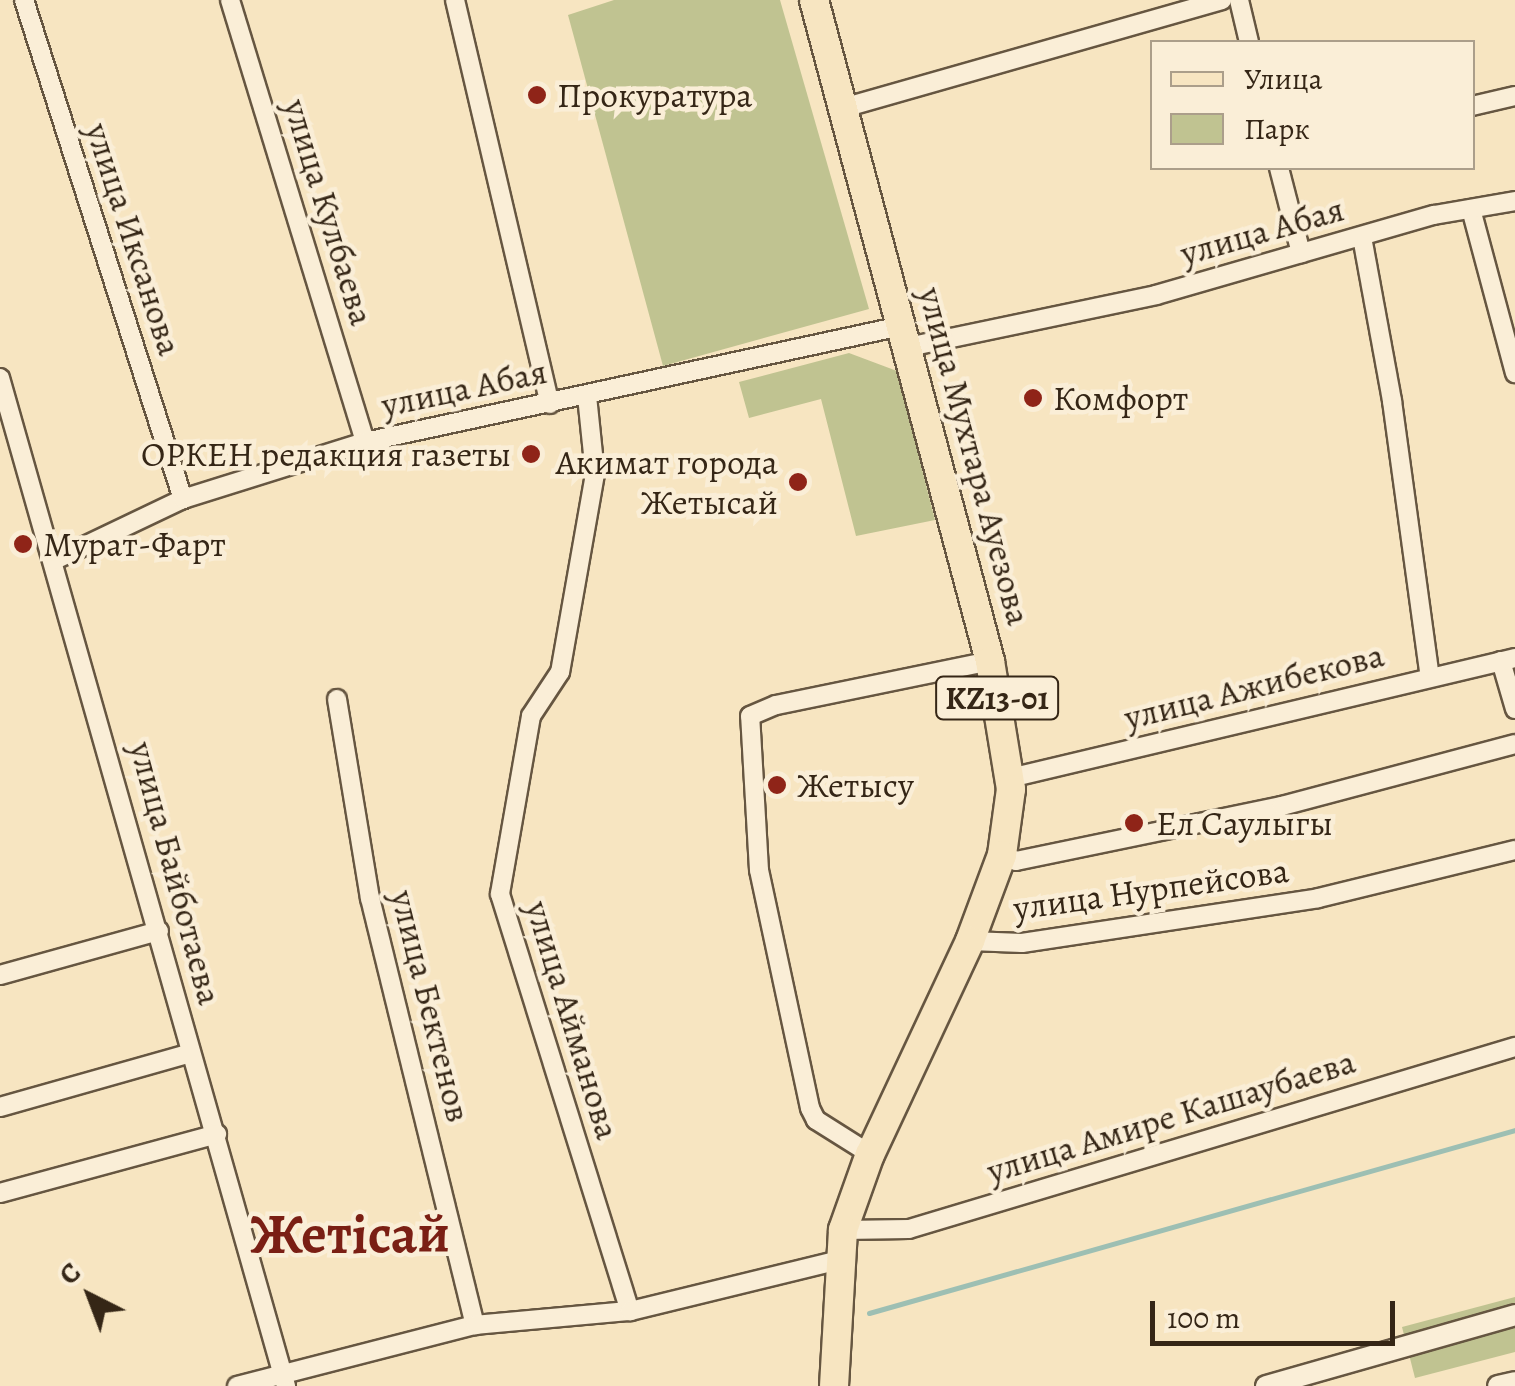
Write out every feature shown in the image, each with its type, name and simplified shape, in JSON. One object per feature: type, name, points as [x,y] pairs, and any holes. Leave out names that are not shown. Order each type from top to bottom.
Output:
[{"type":"main road","name":"улица Мухтара Ауезова","points":[[814,0],[990,661],[1010,778],[1002,855],[970,941],[870,1154],[843,1230],[834,1386]]},
{"type":"street","name":"улица Иксанова","points":[[24,0],[182,498]]},
{"type":"street","name":"улица Кулбаева","points":[[230,0],[365,442]]},
{"type":"street","points":[[455,0],[550,404]]},
{"type":"street","points":[[843,108],[1222,0]]},
{"type":"street","points":[[1238,0],[1248,40]]},
{"type":"street","points":[[1475,105],[1515,96]]},
{"type":"street","points":[[1280,170],[1301,253]]},
{"type":"street","name":"улица Абая","points":[[55,560],[182,498],[365,442],[587,396],[1156,295],[1471,208],[1515,201]]},
{"type":"street","points":[[1471,208],[1515,373]]},
{"type":"street","points":[[1362,237],[1392,402],[1430,677]]},
{"type":"street","name":"улица Байботаева","points":[[0,378],[55,560],[285,1381]]},
{"type":"street","name":"улица Айманова","points":[[587,396],[592,492],[560,672],[531,716],[500,894],[630,1311]]},
{"type":"street","points":[[1508,660],[1515,708]]},
{"type":"street","name":"улица Ажибекова","points":[[1010,778],[1508,660]]},
{"type":"street","points":[[870,1154],[816,1120],[810,1108],[759,870],[750,716],[776,704],[990,661]]},
{"type":"street","name":"улица Бектенов","points":[[337,699],[370,898],[475,1325]]},
{"type":"street","points":[[1002,855],[1016,862],[1282,806],[1515,744]]},
{"type":"street","name":"улица Нурпейсова","points":[[970,941],[1022,943],[1318,898],[1515,850]]},
{"type":"street","points":[[0,975],[159,931]]},
{"type":"street","name":"улица Амире Кашаубаева","points":[[843,1230],[909,1229],[1515,1046]]},
{"type":"street","points":[[0,1107],[191,1053]]},
{"type":"street","points":[[0,1193],[216,1134]]},
{"type":"street","points":[[236,1386],[285,1381],[475,1325],[630,1311],[839,1260]]},
{"type":"street","points":[[1266,1386],[1302,1381],[1515,1315]]},
{"type":"street","points":[[1498,1386],[1515,1382]]},
{"type":"green space","points":[[614,0],[780,0],[869,309],[663,366],[568,15]]},
{"type":"green space","points":[[849,353],[897,371],[935,520],[856,536],[821,399],[749,418],[739,382]]},
{"type":"green space","points":[[1515,1297],[1515,1352],[1415,1378],[1402,1327]]},
{"type":"waterway","points":[[869,1313],[1515,1130]]},
{"type":"place","name":"Прокуратура","points":[[537,95]]},
{"type":"place","name":"Комфорт","points":[[1033,398]]},
{"type":"place","name":"ОРКЕН редакция газеты","points":[[531,454]]},
{"type":"place","name":"Акимат города Жетысай","points":[[798,482]]},
{"type":"place","name":"Мурат-Фарт","points":[[23,544]]},
{"type":"place","name":"Жетысу","points":[[777,785]]},
{"type":"place","name":"Ел Саулыгы","points":[[1134,823]]},
{"type":"district","name":"Жетісай","points":[[350,1234]]}]
